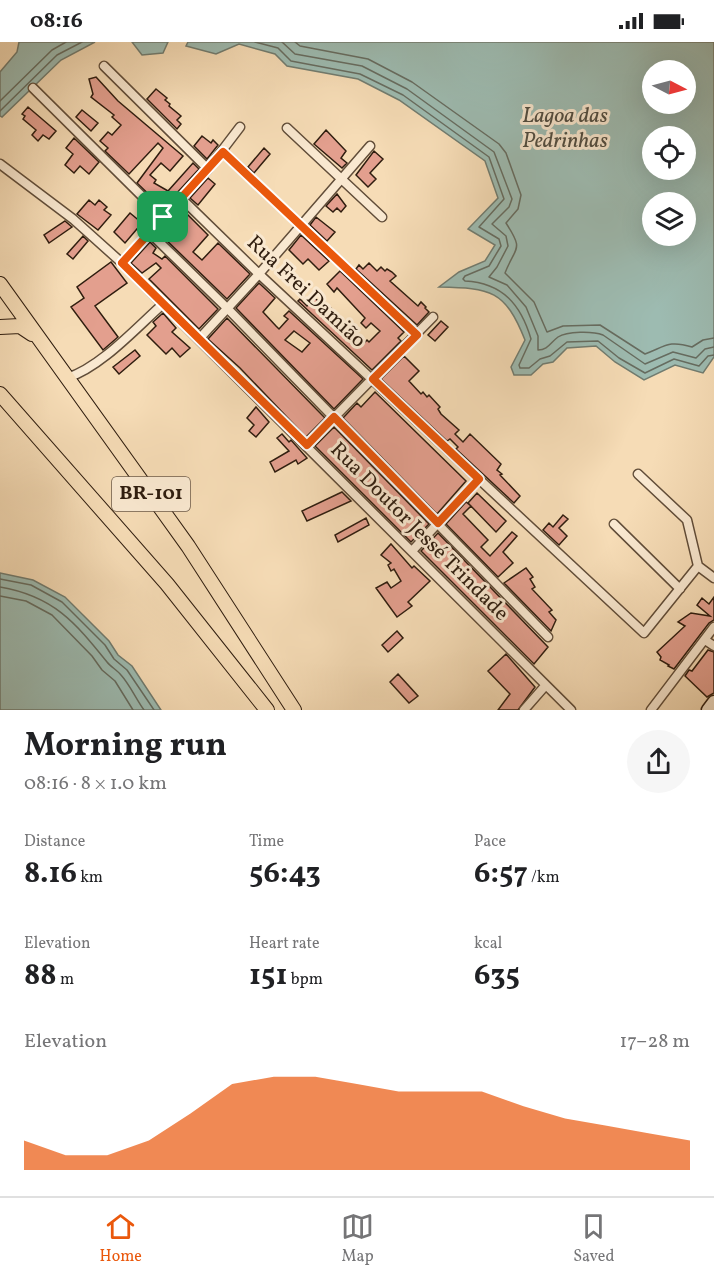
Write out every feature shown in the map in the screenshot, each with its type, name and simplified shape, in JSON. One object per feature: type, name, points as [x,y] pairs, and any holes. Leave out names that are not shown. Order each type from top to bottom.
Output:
[{"type":"highway","name":"BR-101","points":[[0,284],[36,337],[189,546],[294,710]]},
{"type":"highway","points":[[0,327],[20,326],[36,337]]},
{"type":"highway","name":"BR-101","points":[[0,394],[167,584],[267,710]]},
{"type":"main road","points":[[708,710],[714,702]]},
{"type":"street","points":[[104,66],[208,169]]},
{"type":"street","points":[[33,88],[163,217]]},
{"type":"street","points":[[122,263],[223,152],[240,127]]},
{"type":"street","points":[[287,128],[382,218]]},
{"type":"street","points":[[199,339],[259,274],[370,146]]},
{"type":"street","points":[[223,152],[417,335]]},
{"type":"street","name":"Rua Doutor Jessé Trindade","points":[[0,164],[74,219],[122,263],[571,710]]},
{"type":"street","name":"Rua Frei Damião","points":[[181,198],[259,274],[644,633],[680,590]]},
{"type":"street","points":[[149,232],[227,308],[548,637]]},
{"type":"street","points":[[67,378],[77,375],[97,361],[163,304]]},
{"type":"street","points":[[307,445],[433,317]]},
{"type":"street","points":[[638,474],[687,520],[698,566],[714,578]]},
{"type":"street","points":[[412,551],[479,479]]},
{"type":"street","points":[[614,524],[680,590],[698,566]]},
{"type":"street","points":[[651,710],[714,627]]},
{"type":"street","points":[[705,640],[714,646]]},
{"type":"street","points":[[524,710],[545,686]]},
{"type":"water","points":[[19,42],[95,42],[61,60],[2,117],[0,116],[0,72],[17,52]]},
{"type":"water","points":[[132,42],[168,42],[163,53],[142,55]]},
{"type":"water","name":"Lagoa das Pedrinhas","points":[[188,42],[714,42],[714,357],[703,373],[675,365],[644,380],[615,362],[596,346],[567,348],[553,362],[543,364],[531,375],[514,375],[511,367],[525,340],[518,323],[503,302],[484,291],[439,287],[459,272],[485,261],[495,245],[468,229],[498,198],[485,161],[399,100],[358,79],[287,66],[275,54],[239,44],[216,54],[186,46]]},
{"type":"water","points":[[0,573],[33,580],[65,597],[109,641],[118,655],[132,666],[161,710],[0,710]]},
{"type":"building","points":[[96,77],[118,101],[183,156],[170,171],[161,163],[150,175],[156,180],[154,183],[168,191],[193,163],[199,169],[163,208],[137,183],[163,148],[158,143],[129,174],[105,151],[108,148],[100,141],[108,132],[112,135],[121,125],[112,117],[114,115],[91,97],[93,94],[89,79]]},
{"type":"building","points":[[156,89],[167,98],[165,100],[170,104],[169,106],[181,116],[177,120],[181,124],[177,129],[147,99]]},
{"type":"building","points":[[28,107],[56,131],[49,139],[43,135],[38,141],[32,135],[36,130],[23,119],[25,116],[22,114]]},
{"type":"building","points":[[82,110],[98,123],[91,131],[76,117]]},
{"type":"building","points":[[326,130],[346,151],[341,158],[347,163],[342,168],[314,144]]},
{"type":"building","points":[[202,136],[211,143],[213,140],[218,145],[207,159],[194,146]]},
{"type":"building","points":[[74,138],[99,162],[89,174],[80,166],[74,173],[65,165],[73,154],[66,148]]},
{"type":"building","points":[[264,148],[270,154],[254,173],[248,167]]},
{"type":"building","points":[[374,151],[383,159],[370,173],[376,179],[368,187],[356,175]]},
{"type":"building","points":[[208,178],[215,184],[198,205],[190,198]]},
{"type":"building","points":[[337,194],[346,206],[341,212],[337,208],[333,212],[326,206]]},
{"type":"building","points":[[89,200],[95,205],[99,200],[107,207],[104,210],[111,215],[98,230],[77,214]]},
{"type":"building","points":[[181,208],[208,235],[193,252],[202,260],[218,243],[250,274],[227,299],[159,233]]},
{"type":"building","points":[[130,213],[142,223],[125,243],[114,232]]},
{"type":"building","points":[[316,217],[335,232],[327,241],[310,225]]},
{"type":"building","points":[[65,221],[72,227],[49,243],[44,235]]},
{"type":"building","points":[[301,235],[329,261],[319,270],[308,259],[303,264],[289,250]]},
{"type":"building","points":[[83,236],[88,241],[73,259],[67,254]]},
{"type":"building","points":[[150,242],[156,248],[153,253],[162,259],[165,256],[218,309],[199,329],[149,279],[161,268],[156,263],[142,273],[131,263]]},
{"type":"building","points":[[111,262],[127,283],[95,306],[118,337],[103,350],[71,307],[84,298],[77,287]]},
{"type":"building","points":[[369,263],[377,271],[381,267],[385,271],[387,269],[392,272],[396,276],[390,281],[418,306],[421,302],[426,307],[429,312],[417,325],[356,269],[359,265],[363,269]]},
{"type":"building","points":[[340,271],[404,332],[398,338],[401,341],[372,370],[298,301],[300,299],[307,306],[314,298],[323,304],[325,302],[343,320],[338,326],[351,340],[355,336],[364,343],[367,340],[369,342],[380,331],[371,323],[366,328],[361,323],[365,318],[337,288],[334,292],[327,284]]},
{"type":"building","points":[[259,283],[275,298],[263,312],[279,329],[288,319],[284,316],[289,311],[363,379],[334,409],[236,308]],"holes":[[[294,331],[310,343],[302,352],[285,340]]]},
{"type":"building","points":[[163,313],[176,328],[172,332],[190,348],[180,357],[172,348],[166,354],[147,335],[156,326],[153,322]]},
{"type":"building","points":[[227,318],[325,418],[306,437],[240,368],[208,339]]},
{"type":"building","points":[[441,321],[448,327],[435,341],[428,335]]},
{"type":"building","points":[[135,350],[140,356],[119,374],[113,367]]},
{"type":"building","points":[[404,356],[419,371],[409,381],[421,394],[423,392],[427,397],[429,395],[440,407],[438,409],[441,414],[459,430],[455,434],[463,442],[470,434],[501,464],[497,470],[520,496],[514,503],[456,449],[458,447],[450,439],[447,441],[381,379]]},
{"type":"building","points":[[375,392],[466,481],[437,514],[343,418],[357,403],[361,407]]},
{"type":"building","points":[[256,407],[269,422],[256,437],[249,431],[254,425],[247,418]]},
{"type":"building","points":[[334,427],[429,524],[411,542],[315,446]]},
{"type":"building","points":[[282,434],[289,442],[291,440],[307,458],[298,464],[296,460],[275,472],[270,462],[289,451],[277,438]]},
{"type":"building","points":[[342,492],[351,501],[307,521],[302,511]]},
{"type":"building","points":[[477,493],[506,521],[496,532],[468,503]]},
{"type":"building","points":[[466,502],[471,506],[463,514],[488,540],[481,547],[490,556],[512,532],[517,536],[503,552],[513,563],[498,577],[446,524]]},
{"type":"building","points":[[563,515],[568,519],[559,528],[567,536],[559,545],[543,530],[549,523],[553,527]]},
{"type":"building","points":[[366,518],[369,525],[338,542],[335,535]]},
{"type":"building","points":[[438,533],[548,647],[534,664],[421,551]]},
{"type":"building","points":[[391,544],[412,568],[414,566],[430,581],[408,602],[412,606],[397,617],[376,588],[387,582],[391,588],[401,581],[394,569],[391,571],[388,565],[391,563],[381,555]]},
{"type":"building","points":[[526,568],[533,577],[530,579],[535,587],[532,589],[552,610],[549,612],[556,620],[551,631],[504,583]]},
{"type":"building","points":[[714,597],[714,620],[709,623],[674,669],[660,660],[661,657],[657,652],[685,626],[678,622],[691,613],[710,616],[697,605],[702,598],[709,604]]},
{"type":"building","points":[[397,631],[403,638],[388,652],[382,645]]},
{"type":"building","points":[[708,650],[714,652],[714,693],[707,697],[685,676],[689,670],[692,671]]},
{"type":"building","points":[[506,654],[535,687],[518,710],[498,710],[510,694],[488,671]]},
{"type":"building","points":[[398,674],[418,696],[409,703],[390,682]]},
{"type":"route","points":[[223,152],[417,335],[373,379],[479,479],[438,523],[334,417],[307,445],[122,263],[163,217],[223,152]]}]
